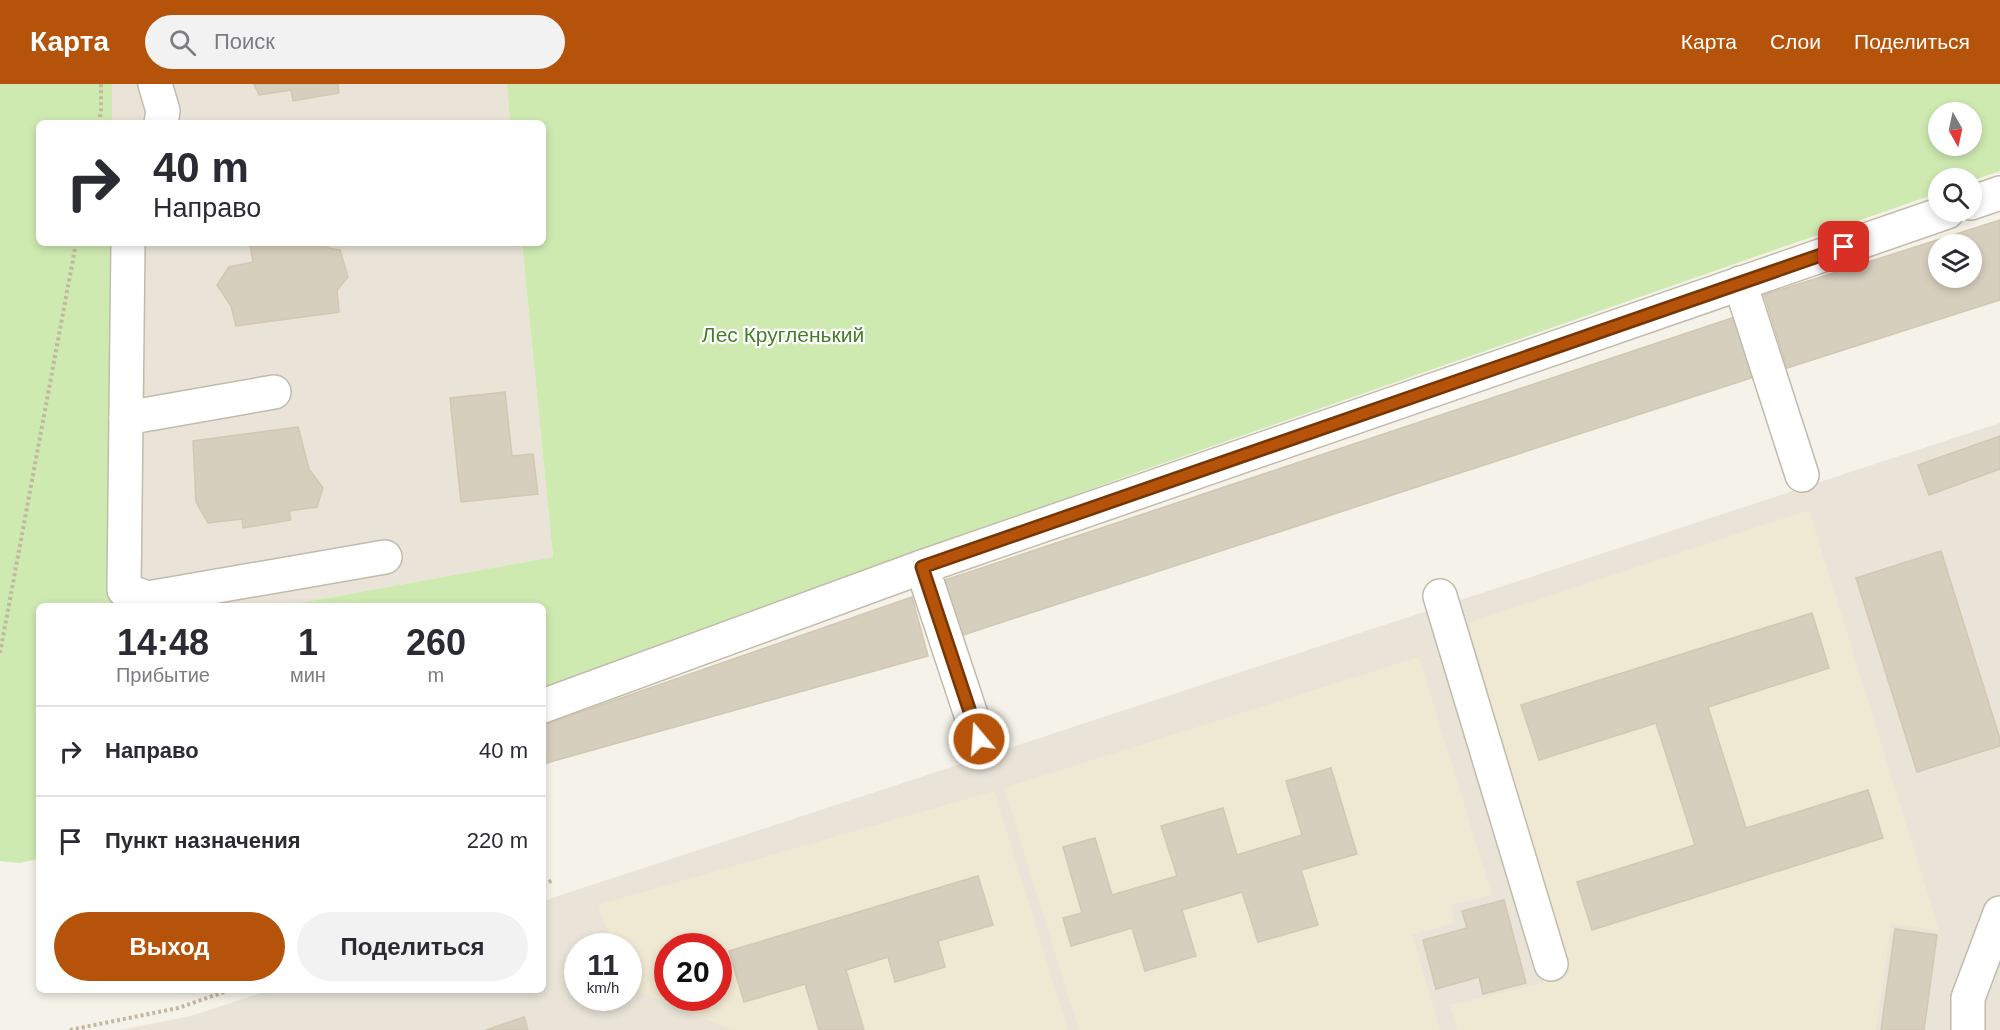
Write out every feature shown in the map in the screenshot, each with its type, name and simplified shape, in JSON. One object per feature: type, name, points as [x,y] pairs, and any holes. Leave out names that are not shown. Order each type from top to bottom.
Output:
[{"type":"street","points":[[155,84],[164,111],[162,120]]},
{"type":"street","points":[[1982,199],[2000,193]]},
{"type":"street","points":[[546,705],[922,567],[1928,219]]},
{"type":"street","points":[[128,246],[124,590],[148,598],[385,557]]},
{"type":"street","points":[[1740,283],[1802,475]]},
{"type":"street","points":[[126,418],[274,392]]},
{"type":"street","points":[[922,567],[979,739]]},
{"type":"street","points":[[1440,596],[1551,964]]},
{"type":"street","points":[[1968,1030],[1968,998],[2000,913]]},
{"type":"path","points":[[99,120],[101,84]]},
{"type":"path","points":[[0,653],[75,246]]},
{"type":"path","points":[[546,883],[554,880]]},
{"type":"path","points":[[70,1030],[178,1008],[221,993]]},
{"type":"shaded area","points":[[112,84],[507,84],[510,120],[112,120]]},
{"type":"shaded area","points":[[114,246],[522,246],[553,557],[300,603],[119,603]]},
{"type":"shaded area","points":[[2000,423],[2000,1030],[120,1030],[191,1016],[261,993],[546,993],[546,900]]},
{"type":"shaded area","points":[[1809,510],[1939,930],[1891,924],[1876,1030],[1458,1030],[1450,1005],[1538,984],[1569,973],[1468,623]]},
{"type":"shaded area","points":[[1419,657],[1492,895],[1452,905],[1454,923],[1412,935],[1440,1030],[1079,1030],[1004,788]]},
{"type":"shaded area","points":[[994,791],[1068,1030],[731,1030],[686,1011],[732,1011],[732,933],[654,933],[654,998],[642,992],[642,933],[608,933],[598,905]]},
{"type":"green space","points":[[0,84],[112,84],[112,120],[36,120],[36,246],[114,246],[119,603],[36,603],[36,860],[19,863],[0,861]]},
{"type":"green space","name":"Лес Кругленький","points":[[507,84],[2000,84],[2000,171],[1982,177],[1982,168],[1928,168],[1928,196],[1124,477],[546,690],[546,603],[300,603],[553,557],[522,246],[546,246],[546,120],[510,120]]},
{"type":"building","points":[[254,84],[338,84],[339,93],[293,101],[291,90],[259,95]]},
{"type":"building","points":[[2000,220],[2000,300],[1787,368],[1764,295],[1928,243],[1928,288],[1982,288],[1982,234],[1956,234]]},
{"type":"building","points":[[250,246],[328,246],[328,248],[340,250],[348,277],[337,290],[339,312],[236,326],[231,306],[217,285],[229,267],[253,262]]},
{"type":"building","points":[[1735,317],[1754,377],[960,636],[942,581]]},
{"type":"building","points":[[505,392],[512,456],[533,454],[538,494],[461,502],[450,398]]},
{"type":"building","points":[[298,427],[309,469],[323,488],[317,507],[289,511],[291,520],[243,528],[242,519],[208,523],[196,502],[193,441]]},
{"type":"building","points":[[2000,436],[2000,469],[1929,495],[1918,465]]},
{"type":"building","points":[[1941,551],[2000,739],[2000,746],[1917,772],[1856,578]]},
{"type":"building","points":[[912,597],[928,656],[546,763],[546,724]]},
{"type":"building","points":[[1812,613],[1829,668],[1708,707],[1746,828],[1868,790],[1883,838],[1592,930],[1577,882],[1695,845],[1656,723],[1539,760],[1521,705]]},
{"type":"building","points":[[1331,768],[1357,854],[1301,870],[1318,925],[1258,942],[1242,892],[1182,910],[1196,956],[1145,971],[1132,928],[1071,946],[1063,918],[1082,913],[1063,847],[1095,838],[1112,895],[1177,876],[1161,826],[1223,808],[1237,855],[1302,835],[1286,781]]},
{"type":"building","points":[[978,876],[993,925],[938,941],[945,967],[895,982],[888,957],[846,970],[864,1030],[819,1030],[805,984],[744,1002],[732,961],[732,950]]},
{"type":"building","points":[[1504,900],[1526,983],[1483,994],[1479,977],[1436,989],[1423,940],[1467,928],[1462,911]]},
{"type":"building","points":[[1895,929],[1937,935],[1924,1030],[1881,1030]]},
{"type":"building","points":[[524,1017],[528,1030],[486,1030]]},
{"type":"route","points":[[979,739],[922,567],[1844,247]]}]
